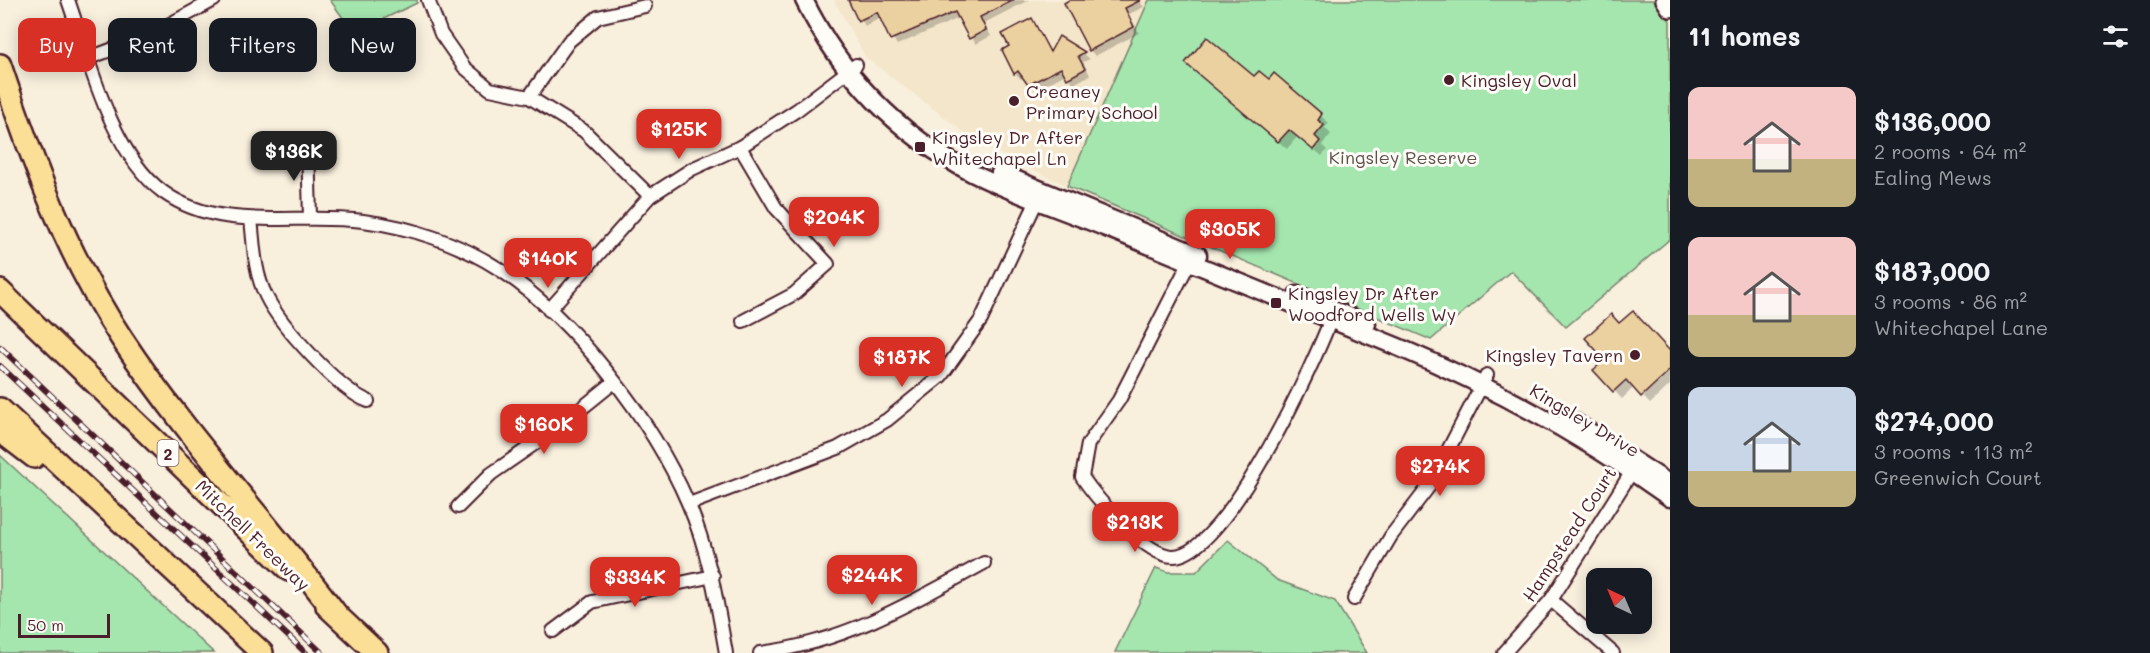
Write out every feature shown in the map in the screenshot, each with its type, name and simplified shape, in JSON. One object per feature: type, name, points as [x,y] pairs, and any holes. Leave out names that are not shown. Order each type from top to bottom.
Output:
[{"type":"highway","points":[[0,65],[60,224],[120,337],[193,437],[283,544],[337,615]]},
{"type":"highway","name":"Mitchell Freeway","points":[[0,291],[377,653]]},
{"type":"highway","points":[[0,409],[262,653]]},
{"type":"highway","points":[[0,431],[122,522]]},
{"type":"main road","name":"Kingsley Drive","points":[[804,0],[828,43],[852,68],[897,109],[936,140],[978,165],[1040,195],[1548,406],[1635,466],[1670,484]]},
{"type":"main road","name":"Kingsley Drive","points":[[815,0],[852,68]]},
{"type":"main road","name":"Kingsley Drive","points":[[1635,466],[1670,498]]},
{"type":"street","points":[[68,0],[75,18]]},
{"type":"street","points":[[96,55],[148,36],[214,0]]},
{"type":"street","points":[[428,0],[441,34],[464,67],[490,89],[529,97],[584,131],[650,196]]},
{"type":"street","points":[[1664,0],[1670,9]]},
{"type":"street","points":[[529,97],[569,41],[598,17],[645,6]]},
{"type":"street","points":[[549,310],[650,196],[692,169],[740,147],[797,110],[852,68]]},
{"type":"street","points":[[94,72],[128,154],[149,180],[171,197],[195,209],[221,216],[252,219],[310,217],[373,222],[431,237],[500,270],[549,310],[599,362],[660,448],[689,504],[712,576],[726,653]]},
{"type":"street","points":[[308,145],[310,217]]},
{"type":"street","points":[[740,147],[776,208],[828,264],[794,294],[743,321]]},
{"type":"street","points":[[689,504],[838,448],[887,420],[941,375],[981,320],[1040,195]]},
{"type":"street","points":[[252,219],[256,267],[266,296],[274,310],[336,381],[357,397],[368,401]]},
{"type":"street","points":[[1192,258],[1119,400],[1088,444],[1082,477],[1129,531],[1161,554],[1179,556],[1191,550],[1225,516],[1296,400],[1333,315]]},
{"type":"street","points":[[1354,599],[1391,536],[1430,485],[1485,380]]},
{"type":"street","points":[[458,507],[491,474],[556,429],[613,382]]},
{"type":"street","name":"Hampstead Court","points":[[1504,653],[1551,600],[1635,466]]},
{"type":"street","points":[[760,653],[798,648],[889,616],[984,563]]},
{"type":"street","points":[[553,631],[592,602],[712,576]]},
{"type":"street","points":[[1551,600],[1613,653]]},
{"type":"shaded area","name":"Creaney Primary School","points":[[834,0],[1149,0],[1067,186],[980,144],[866,58]]},
{"type":"green space","points":[[330,0],[417,0],[417,3],[386,18],[343,18]]},
{"type":"green space","name":"Kingsley Reserve","points":[[1149,0],[1656,0],[1670,21],[1670,239],[1566,327],[1511,271],[1431,340],[1067,186]]},
{"type":"green space","points":[[0,455],[214,653],[0,653]]},
{"type":"green space","points":[[1228,540],[1277,580],[1335,601],[1367,653],[1115,652],[1156,568],[1168,572],[1196,572]]},
{"type":"building","points":[[848,0],[1014,0],[980,17],[986,30],[969,39],[955,12],[890,40],[877,12],[858,21]]},
{"type":"building","points":[[1069,0],[1141,0],[1125,8],[1134,27],[1089,51],[1064,3]]},
{"type":"building","points":[[1032,18],[1050,52],[1059,36],[1085,52],[1078,56],[1085,69],[1067,79],[1061,68],[1028,85],[1018,71],[1014,74],[1002,50],[1009,46],[1002,34]]},
{"type":"building","points":[[1207,37],[1254,76],[1259,71],[1269,79],[1274,73],[1322,114],[1318,120],[1324,125],[1315,136],[1320,141],[1313,150],[1289,130],[1278,142],[1185,63]]},
{"type":"building","name":"Kingsley Tavern","points":[[1633,311],[1670,351],[1670,370],[1641,397],[1626,380],[1613,392],[1593,370],[1605,360],[1585,338],[1611,314],[1619,323]]},
{"type":"railway","points":[[0,347],[322,653]]},
{"type":"railway","points":[[0,366],[306,653]]},
{"type":"place","name":"Kingsley Oval","points":[[1449,80]]},
{"type":"place","name":"Creaney Primary School","points":[[1014,101]]},
{"type":"place","name":"Kingsley Dr After Whitechapel Ln","points":[[920,147]]},
{"type":"place","name":"Kingsley Dr After Woodford Wells Wy","points":[[1276,303]]},
{"type":"place","name":"Kingsley Tavern","points":[[1635,355]]}]
